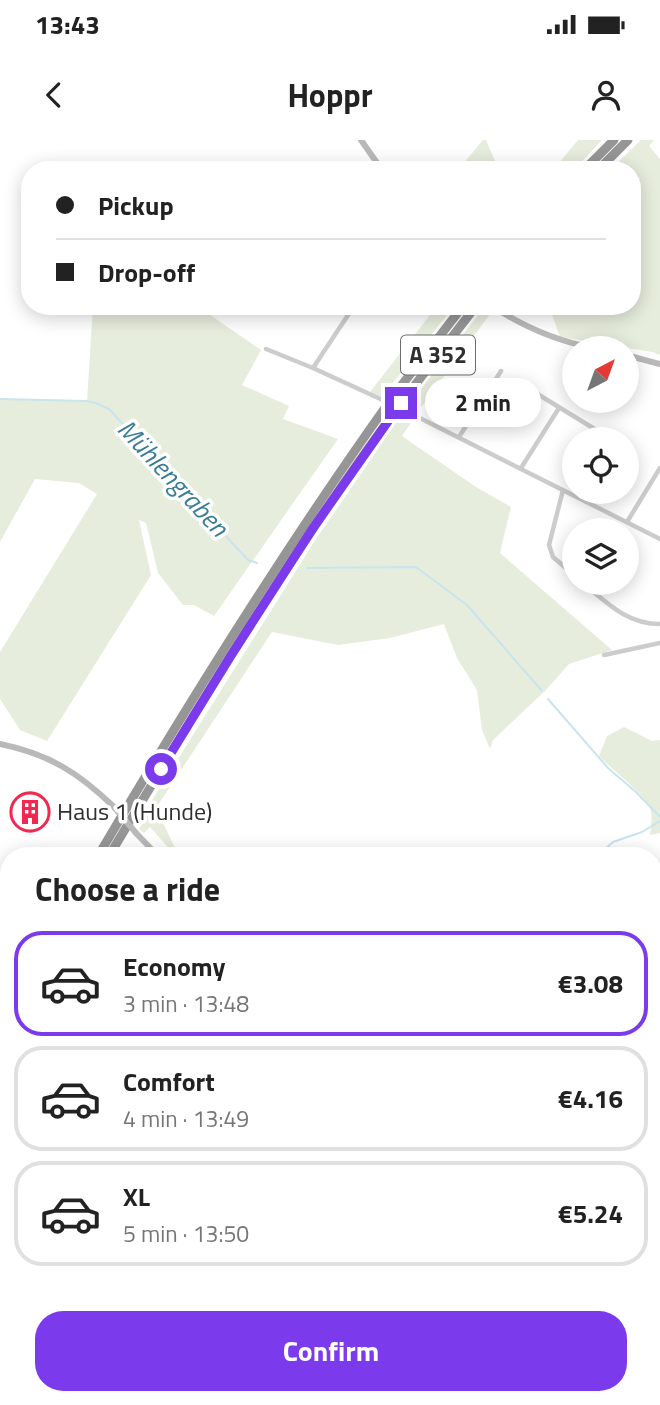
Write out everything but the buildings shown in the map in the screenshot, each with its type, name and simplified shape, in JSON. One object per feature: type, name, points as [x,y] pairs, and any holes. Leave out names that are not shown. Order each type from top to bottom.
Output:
[{"type":"highway","points":[[593,161],[614,140]]},
{"type":"highway","points":[[607,161],[628,140]]},
{"type":"highway","name":"A 352","points":[[103,847],[177,724],[305,522],[457,315]]},
{"type":"highway","name":"A 352","points":[[114,847],[277,583],[394,404],[468,315]]},
{"type":"street","points":[[361,140],[376,161]]},
{"type":"street","points":[[313,368],[348,315]]},
{"type":"street","points":[[507,315],[535,331],[562,341]]},
{"type":"street","points":[[266,349],[411,412],[562,489]]},
{"type":"street","points":[[639,358],[660,364]]},
{"type":"street","points":[[459,437],[501,371]]},
{"type":"street","points":[[531,390],[592,427]]},
{"type":"street","points":[[521,468],[559,408]]},
{"type":"street","points":[[629,518],[660,468]]},
{"type":"street","points":[[562,494],[549,545],[553,556],[562,564]]},
{"type":"street","points":[[591,504],[619,518]]},
{"type":"street","points":[[639,528],[660,539]]},
{"type":"street","points":[[597,595],[630,619],[660,624]]},
{"type":"street","points":[[604,655],[660,643]]},
{"type":"street","points":[[0,744],[35,753],[85,780],[114,807],[149,847]]},
{"type":"green space","points":[[483,140],[486,140],[495,161],[466,161]]},
{"type":"green space","points":[[578,140],[602,140],[582,161],[560,161]]},
{"type":"green space","points":[[641,140],[654,140],[649,146],[660,159],[660,355],[639,350],[639,336],[560,337],[552,315],[641,315],[641,161],[619,161]]},
{"type":"green space","points":[[92,315],[210,315],[261,350],[242,385],[289,406],[283,419],[338,439],[214,616],[194,605],[183,605],[158,573],[146,523],[139,520],[151,575],[47,741],[20,730],[0,699],[0,652],[97,494],[79,483],[35,479],[0,542],[0,399],[87,401]]},
{"type":"green space","points":[[430,315],[447,315],[382,397],[370,392]]},
{"type":"green space","points":[[478,315],[489,315],[417,413],[406,407]]},
{"type":"green space","points":[[404,411],[415,417],[402,436],[476,487],[511,507],[500,553],[612,650],[569,664],[545,691],[493,740],[490,749],[482,730],[477,690],[457,658],[444,624],[390,638],[338,645],[272,632],[156,808],[175,847],[168,847],[150,827],[144,833],[139,829],[144,821],[141,818],[314,542]]},
{"type":"green space","points":[[624,727],[652,741],[660,740],[660,833],[650,835],[651,811],[648,805],[636,790],[599,756],[607,736]]},
{"type":"waterway","name":"Mühlengraben","points":[[0,399],[87,401],[109,409],[248,560],[257,563]]},
{"type":"waterway","name":"Mühlengraben","points":[[307,568],[416,567],[467,605],[542,691]]},
{"type":"waterway","name":"Mühlengraben","points":[[548,699],[608,768],[660,817]]},
{"type":"waterway","points":[[607,847],[660,821]]},
{"type":"place","name":"Haus 1 (Hunde)","points":[[30,812]]},
{"type":"route","points":[[161,769],[313,528],[401,403]]}]
